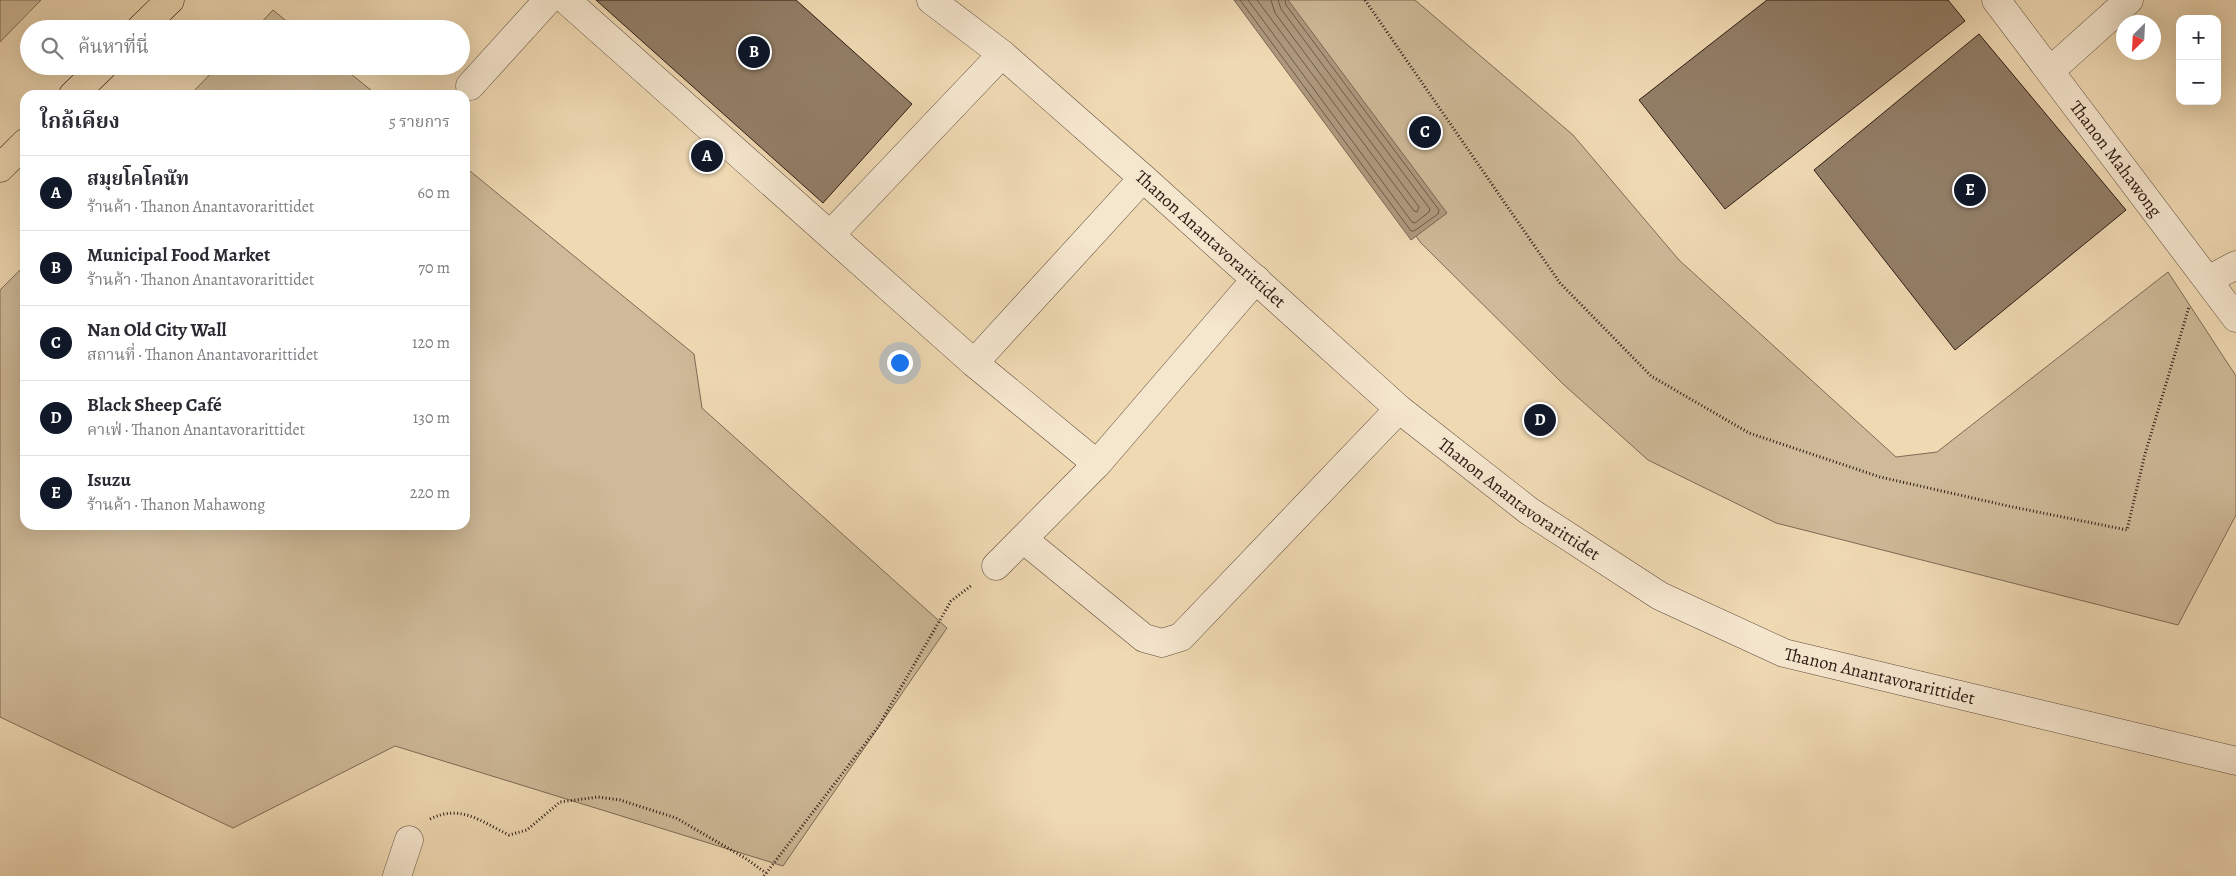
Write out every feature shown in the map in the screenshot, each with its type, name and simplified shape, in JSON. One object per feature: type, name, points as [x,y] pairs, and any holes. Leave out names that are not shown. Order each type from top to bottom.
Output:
[{"type":"main road","points":[[149,20],[170,0]]},
{"type":"main road","points":[[78,90],[93,75]]},
{"type":"main road","points":[[0,168],[20,148]]},
{"type":"street","points":[[470,86],[548,0]]},
{"type":"street","points":[[566,0],[974,363],[1097,464]]},
{"type":"street","name":"Thanon Anantavorarittidet","points":[[931,0],[1002,54],[1256,279],[1399,409],[1529,511],[1660,596],[1784,653],[2236,761]]},
{"type":"street","name":"Thanon Mahawong","points":[[1996,0],[2236,318]]},
{"type":"street","points":[[2050,71],[2129,0]]},
{"type":"street","points":[[831,234],[1002,54]]},
{"type":"street","points":[[974,363],[1143,178]]},
{"type":"street","points":[[2208,280],[2236,265]]},
{"type":"street","points":[[996,566],[1097,464],[1256,279]]},
{"type":"street","points":[[1023,539],[1144,638],[1162,643],[1168,641],[1181,636],[1399,409]]},
{"type":"street","points":[[397,876],[409,840]]},
{"type":"path","points":[[1365,0],[1560,283],[1651,376],[1749,433],[1880,477],[2126,530],[2145,454],[2186,312],[2208,280]]},
{"type":"path","points":[[409,840],[423,822],[443,813],[461,812],[508,835],[527,830],[560,802],[598,797],[620,800],[676,818],[746,858],[765,874],[878,727],[951,601],[996,566]]},
{"type":"shaded area","points":[[0,0],[41,0],[20,20],[0,42]]},
{"type":"shaded area","points":[[1240,0],[1415,0],[1573,135],[1679,260],[1896,457],[1937,452],[2168,272],[2236,376],[2236,515],[2178,625],[1776,523],[1648,460],[1563,384],[1421,243]]},
{"type":"shaded area","points":[[273,10],[285,20],[264,20]]},
{"type":"shaded area","points":[[209,75],[352,75],[371,90],[195,90]]},
{"type":"shaded area","points":[[470,171],[694,354],[702,408],[947,628],[783,866],[395,746],[233,828],[0,717],[0,290],[20,270],[20,530],[470,530]]},
{"type":"water","points":[[1234,0],[1288,0],[1447,213],[1411,240]]},
{"type":"building","points":[[596,0],[796,0],[912,104],[823,203]]},
{"type":"building","points":[[1767,0],[1948,0],[1965,21],[1725,209],[1639,100]]},
{"type":"building","points":[[1979,34],[2126,210],[1955,350],[1814,170]]},
{"type":"place","name":"Municipal Food Market","points":[[754,52]]},
{"type":"place","name":"Nan Old City Wall","points":[[1425,132]]},
{"type":"place","name":"สมุยโคโคนัท","points":[[707,156]]},
{"type":"place","name":"Isuzu","points":[[1970,190]]},
{"type":"place","name":"Black Sheep Café","points":[[1540,420]]}]
